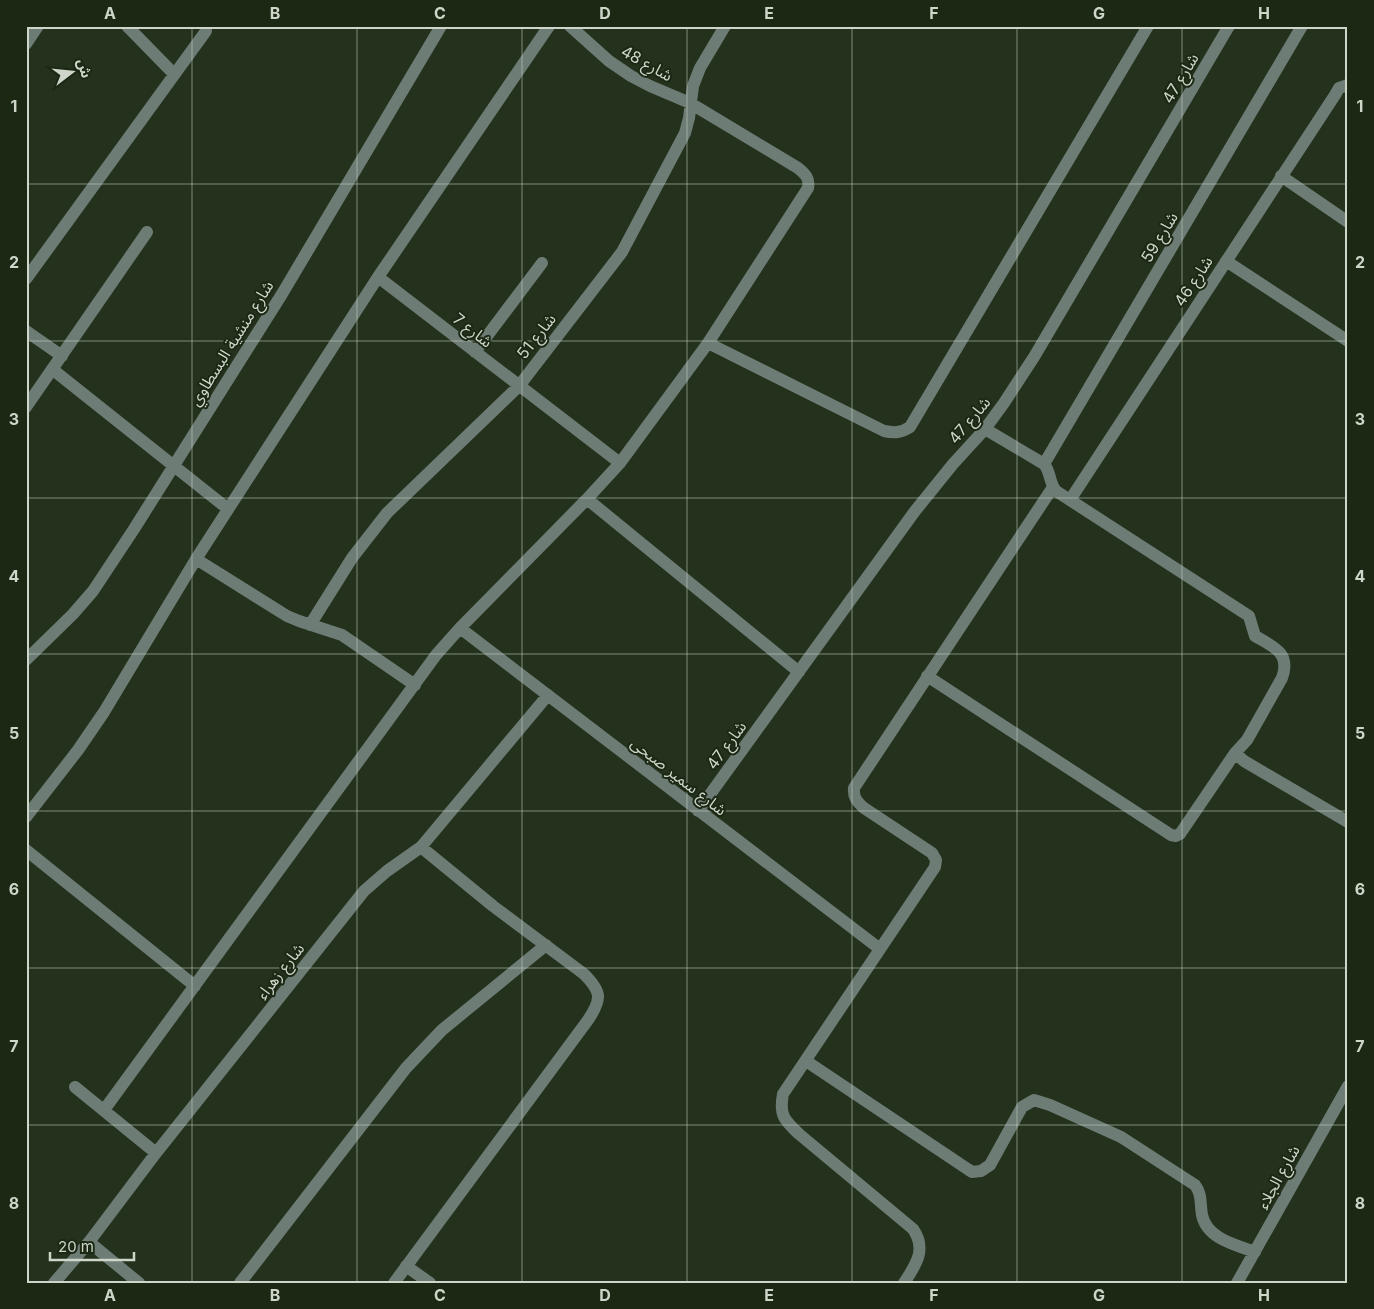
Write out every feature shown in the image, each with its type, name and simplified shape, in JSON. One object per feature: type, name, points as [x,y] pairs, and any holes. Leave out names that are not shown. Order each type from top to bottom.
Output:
[{"type":"street","points":[[26,44],[38,26]]},
{"type":"street","points":[[127,26],[174,74]]},
{"type":"street","name":"شارع منشية البسطاوي","points":[[26,660],[73,614],[93,591],[134,530],[282,294],[441,26]]},
{"type":"street","points":[[26,817],[78,750],[104,712],[196,559],[378,277],[549,26]]},
{"type":"street","name":"شارع 48","points":[[570,26],[610,61],[631,76],[690,103],[798,168],[808,177],[809,183],[804,195],[708,344]]},
{"type":"street","name":"شارع 51","points":[[310,625],[352,558],[387,513],[519,386],[622,252],[685,134],[693,86],[700,68],[725,26]]},
{"type":"street","points":[[104,1110],[436,655],[620,463],[708,344],[884,431],[902,432],[910,427],[1148,26]]},
{"type":"street","name":"شارع 47","points":[[698,811],[915,511],[953,464],[985,429],[1004,403],[1034,357],[1229,26]]},
{"type":"street","name":"شارع 59","points":[[1044,464],[1302,26]]},
{"type":"street","points":[[26,278],[206,30]]},
{"type":"street","name":"شارع 46","points":[[1070,500],[1281,176],[1340,88],[1348,84]]},
{"type":"street","points":[[1281,176],[1348,222]]},
{"type":"street","points":[[26,407],[147,232]]},
{"type":"street","points":[[1226,261],[1348,341]]},
{"type":"street","points":[[475,352],[542,263]]},
{"type":"street","name":"شارع 7","points":[[378,277],[620,463]]},
{"type":"street","points":[[26,331],[62,356]]},
{"type":"street","points":[[52,369],[228,509]]},
{"type":"street","points":[[927,676],[1171,835],[1176,836],[1180,834],[1235,753],[1247,740],[1285,670],[1285,662],[1279,651],[1255,636],[1249,616],[1246,613],[1070,500],[1053,487],[1044,464],[985,429]]},
{"type":"street","points":[[904,1283],[915,1265],[920,1250],[920,1238],[913,1229],[798,1134],[785,1121],[781,1107],[783,1094],[935,867],[936,860],[932,853],[864,808],[853,795],[854,788],[1053,487]]},
{"type":"street","points":[[587,499],[799,672]]},
{"type":"street","points":[[196,559],[287,616],[342,635],[415,685]]},
{"type":"street","name":"شارع سمير صبحى","points":[[460,628],[880,949]]},
{"type":"street","name":"شارع زهراء","points":[[54,1283],[89,1242],[156,1153],[364,891],[421,847],[548,695]]},
{"type":"street","points":[[1235,753],[1244,761],[1348,822]]},
{"type":"street","points":[[394,1283],[596,1008],[599,996],[595,985],[584,974],[493,906],[421,847]]},
{"type":"street","points":[[26,850],[195,986]]},
{"type":"street","points":[[240,1283],[406,1068],[442,1030],[546,945]]},
{"type":"street","points":[[806,1061],[972,1172],[981,1171],[990,1165],[1022,1107],[1034,1100],[1050,1105],[1121,1137],[1195,1185],[1201,1197],[1204,1222],[1210,1230],[1220,1238],[1255,1252]]},
{"type":"street","name":"شارع الجلاء","points":[[1237,1283],[1348,1086]]},
{"type":"street","points":[[75,1087],[156,1153]]},
{"type":"street","points":[[89,1242],[140,1283]]},
{"type":"street","points":[[406,1266],[430,1283]]}]
